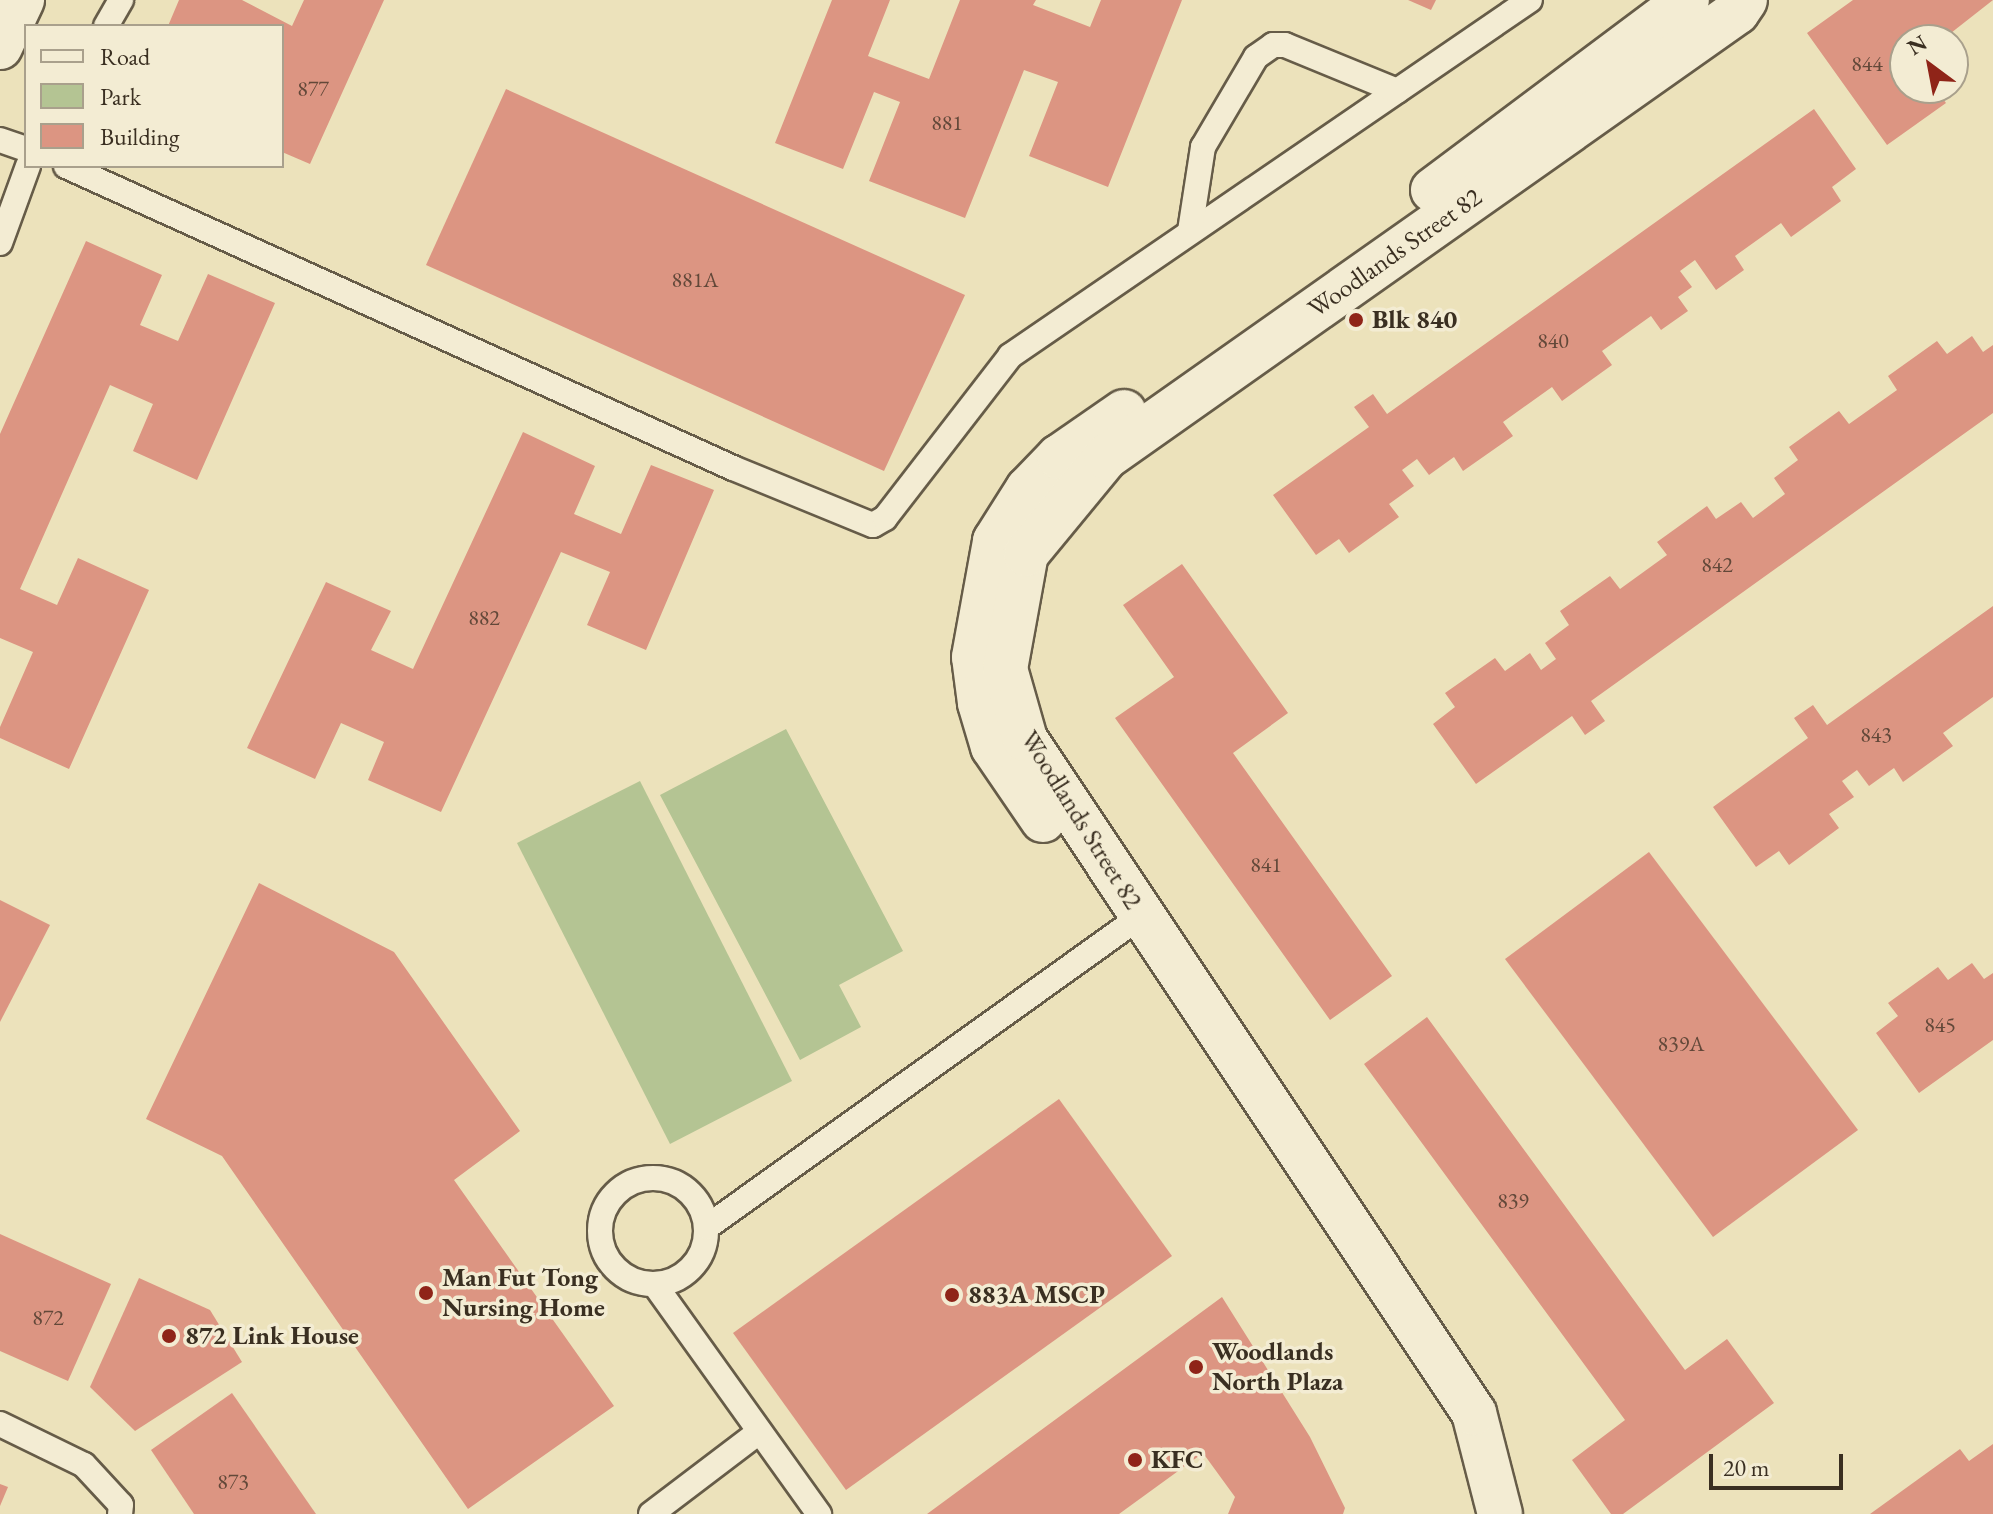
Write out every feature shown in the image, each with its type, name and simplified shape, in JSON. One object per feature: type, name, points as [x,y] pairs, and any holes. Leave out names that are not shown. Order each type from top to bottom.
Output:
[{"type":"street","points":[[0,47],[22,0]]},
{"type":"street","name":"Woodlands Street 82","points":[[1500,1514],[1474,1413],[1262,1116],[1131,924],[993,747],[974,657],[995,541],[1028,489],[1059,457],[1343,258],[1687,0]]},
{"type":"street","name":"Woodlands Street 82","points":[[1131,924],[1025,739],[1013,704],[1005,669],[1026,554],[1106,457],[1737,12],[1745,0]]},
{"type":"street","name":"Woodlands Street 82","points":[[1262,1116],[1455,1425],[1469,1496],[1468,1514]]},
{"type":"lane","points":[[107,24],[121,0]]},
{"type":"lane","points":[[70,168],[733,468],[873,525],[885,518],[1010,356],[1530,0]]},
{"type":"lane","points":[[1190,231],[1203,147],[1256,57],[1273,45],[1285,45],[1397,91]]},
{"type":"lane","points":[[0,140],[24,148]]},
{"type":"lane","points":[[0,243],[27,168]]},
{"type":"lane","name":"Woodlands Street 82","points":[[707,1227],[1131,924]]},
{"type":"lane","points":[[650,1177],[678,1182],[698,1201],[707,1227],[701,1254],[692,1265],[682,1276],[655,1285],[628,1279],[608,1260],[599,1233],[605,1206],[635,1182],[650,1177]]},
{"type":"lane","points":[[655,1285],[819,1514]]},
{"type":"lane","points":[[0,1424],[84,1465],[121,1505],[120,1514]]},
{"type":"lane","points":[[651,1514],[759,1432]]},
{"type":"green space","points":[[786,729],[903,951],[839,985],[861,1027],[800,1060],[660,795]]},
{"type":"green space","points":[[640,781],[792,1081],[670,1144],[517,843]]},
{"type":"building","points":[[179,0],[242,0],[292,26],[304,0],[384,0],[310,164],[284,153],[284,24],[169,24]]},
{"type":"building","points":[[832,0],[890,0],[868,56],[929,79],[960,0],[1036,0],[1033,5],[1090,27],[1101,0],[1182,0],[1108,187],[1029,156],[1058,82],[1024,70],[965,218],[869,181],[900,102],[874,92],[843,169],[775,143]]},
{"type":"building","points":[[1408,0],[1436,0],[1431,10]]},
{"type":"building","points":[[1853,0],[1993,0],[1962,24],[1889,24],[1889,104],[1945,104],[1887,145],[1807,33]]},
{"type":"building","points":[[506,89],[965,295],[884,471],[426,265]]},
{"type":"building","points":[[1814,109],[1856,169],[1832,187],[1841,201],[1791,237],[1781,223],[1735,256],[1744,270],[1716,290],[1695,260],[1680,271],[1692,287],[1678,297],[1688,311],[1661,330],[1651,316],[1602,351],[1612,365],[1562,401],[1552,387],[1503,422],[1513,436],[1463,471],[1454,457],[1429,475],[1417,459],[1402,470],[1414,486],[1389,504],[1399,517],[1349,553],[1339,539],[1316,555],[1273,495],[1369,427],[1354,407],[1373,394],[1387,414]]},
{"type":"building","points":[[86,241],[162,275],[140,325],[178,341],[208,274],[275,303],[197,480],[133,451],[153,404],[110,385],[20,589],[57,605],[78,558],[149,590],[69,769],[0,738],[0,727],[33,652],[0,638],[0,434]]},
{"type":"building","points":[[1972,336],[1983,352],[1993,345],[1993,413],[1591,701],[1605,721],[1585,735],[1572,716],[1476,784],[1433,724],[1455,707],[1445,693],[1495,658],[1505,671],[1530,653],[1541,670],[1556,659],[1545,643],[1569,625],[1560,611],[1610,576],[1620,589],[1667,555],[1657,542],[1707,506],[1716,519],[1741,502],[1753,518],[1785,494],[1774,478],[1798,460],[1789,447],[1839,411],[1849,424],[1897,390],[1888,376],[1937,341],[1947,354]]},
{"type":"building","points":[[523,432],[595,466],[574,514],[621,534],[651,465],[714,490],[646,650],[587,625],[610,572],[561,552],[441,812],[368,780],[384,742],[341,723],[315,779],[247,748],[326,582],[391,611],[371,650],[413,669]]},
{"type":"building","points":[[1182,564],[1288,713],[1233,753],[1392,976],[1330,1020],[1115,718],[1174,677],[1123,605]]},
{"type":"building","points":[[1993,606],[1993,697],[1943,733],[1953,746],[1903,782],[1894,768],[1869,786],[1857,770],[1842,781],[1854,797],[1829,814],[1839,828],[1789,865],[1779,851],[1756,867],[1713,807],[1808,738],[1794,718],[1813,705],[1827,725]]},
{"type":"building","points":[[1649,852],[1858,1130],[1713,1237],[1505,959]]},
{"type":"building","name":"Man Fut Tong Nursing Home","points":[[259,883],[394,952],[520,1131],[454,1180],[614,1406],[468,1509],[222,1156],[146,1119]]},
{"type":"building","points":[[0,900],[50,925],[0,1022]]},
{"type":"building","points":[[1972,963],[1984,979],[1993,973],[1993,1040],[1919,1093],[1876,1033],[1898,1016],[1888,1003],[1938,967],[1948,980]]},
{"type":"building","points":[[1427,1017],[1685,1370],[1727,1339],[1774,1403],[1623,1514],[1611,1514],[1572,1460],[1625,1420],[1364,1064]]},
{"type":"building","name":"883A MSCP","points":[[1059,1099],[1172,1256],[846,1490],[733,1333]]},
{"type":"building","points":[[0,1234],[111,1284],[68,1381],[0,1351]]},
{"type":"building","name":"872 Link House","points":[[139,1278],[210,1310],[242,1362],[135,1431],[90,1387]]},
{"type":"building","name":"Woodlands North Plaza","points":[[1222,1297],[1310,1437],[1345,1508],[1343,1514],[1228,1514],[1235,1497],[1203,1453],[1119,1514],[927,1514]]},
{"type":"building","points":[[232,1393],[316,1514],[194,1514],[151,1450]]},
{"type":"building","points":[[1993,1444],[1993,1514],[1870,1514],[1960,1449],[1969,1461]]},
{"type":"building","points":[[0,1484],[8,1487],[0,1506]]},
{"type":"place","name":"Blk 840","points":[[1356,320]]},
{"type":"place","name":"Man Fut Tong Nursing Home","points":[[426,1293]]},
{"type":"place","name":"883A MSCP","points":[[952,1295]]},
{"type":"place","name":"872 Link House","points":[[169,1336]]},
{"type":"place","name":"Woodlands North Plaza","points":[[1196,1367]]},
{"type":"place","name":"KFC","points":[[1135,1460]]}]
